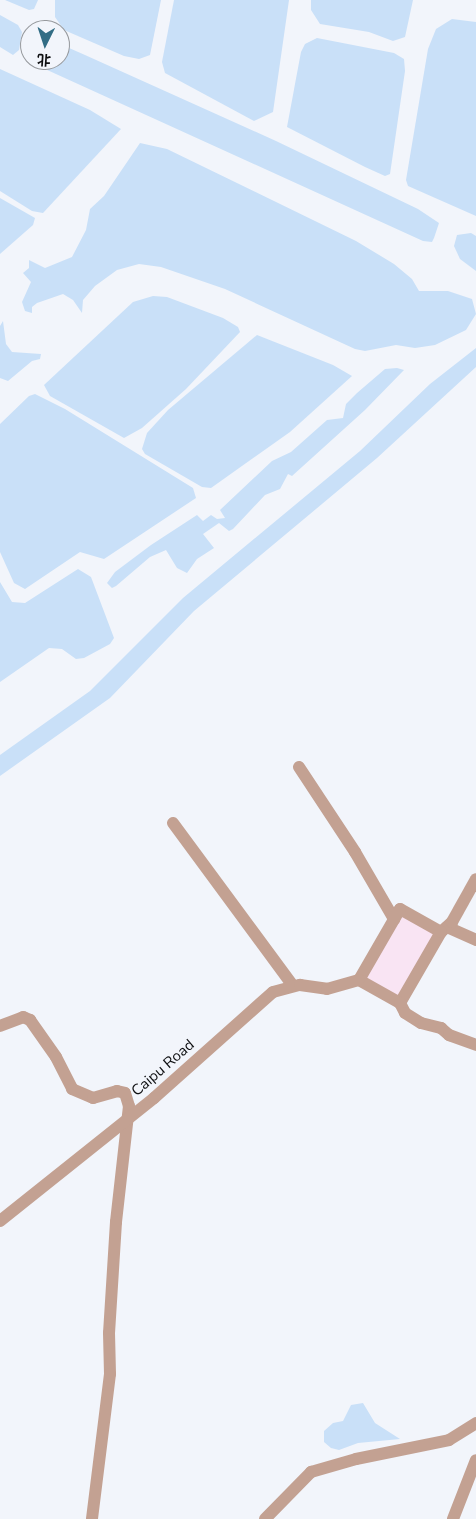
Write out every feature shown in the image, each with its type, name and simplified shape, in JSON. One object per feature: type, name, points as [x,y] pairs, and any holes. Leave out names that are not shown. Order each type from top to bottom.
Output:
[{"type":"street","points":[[299,767],[355,852],[394,919]]},
{"type":"street","points":[[173,823],[293,986]]},
{"type":"street","points":[[400,1004],[476,879]]},
{"type":"street","points":[[476,940],[444,930],[400,909],[359,980],[400,1004],[405,1013],[421,1023],[442,1028],[449,1035],[476,1045]]},
{"type":"street","name":"Caipu Road","points":[[0,1220],[127,1120],[272,992],[293,986],[327,989],[359,980]]},
{"type":"street","points":[[0,1026],[23,1017],[30,1020],[56,1057],[72,1090],[94,1098],[117,1091],[125,1093],[130,1106],[127,1120],[109,1333],[110,1374],[92,1519]]},
{"type":"street","points":[[265,1519],[311,1472],[356,1459],[449,1440],[476,1423]]},
{"type":"street","points":[[453,1519],[476,1460]]},
{"type":"shaded area","points":[[400,909],[441,932],[401,1004],[360,981]]},
{"type":"water","points":[[5,0],[38,0],[34,9],[29,10]]},
{"type":"water","points":[[55,0],[161,0],[150,55],[139,59],[124,56],[70,33],[70,20],[57,20],[55,17]]},
{"type":"water","points":[[174,0],[289,0],[273,112],[254,121],[165,73],[162,62]]},
{"type":"water","points":[[311,0],[413,0],[405,37],[393,41],[369,32],[320,24],[311,10]]},
{"type":"water","points":[[0,15],[18,25],[20,28],[20,44],[19,50],[13,55],[0,47]]},
{"type":"water","points":[[452,19],[476,22],[476,216],[408,186],[406,180],[428,49],[436,29]]},
{"type":"water","points":[[317,38],[394,53],[404,59],[405,71],[390,174],[385,176],[365,167],[287,127],[301,52],[305,44]]},
{"type":"water","points":[[70,48],[276,141],[418,209],[439,223],[432,242],[423,241],[47,70],[70,70]]},
{"type":"water","points":[[0,69],[90,110],[121,129],[43,213],[32,211],[0,191]]},
{"type":"water","points":[[140,143],[167,149],[356,241],[394,264],[412,279],[419,291],[448,291],[472,299],[476,314],[466,330],[435,345],[415,348],[396,345],[365,351],[355,349],[225,289],[161,267],[139,264],[117,270],[95,286],[83,300],[82,313],[73,300],[63,294],[37,303],[32,307],[32,313],[25,311],[22,302],[31,282],[23,273],[29,268],[29,260],[45,268],[72,257],[86,230],[90,209],[104,196]]},
{"type":"water","points":[[0,198],[35,218],[33,225],[0,254]]},
{"type":"water","points":[[471,233],[476,236],[476,271],[460,259],[454,246],[457,235]]},
{"type":"water","points":[[153,296],[167,297],[223,318],[238,327],[240,332],[186,389],[142,428],[124,438],[50,396],[44,385],[133,302]]},
{"type":"water","points":[[3,321],[6,344],[12,352],[41,354],[40,359],[32,361],[8,381],[0,378],[0,326]]},
{"type":"water","points":[[257,335],[333,365],[352,376],[290,432],[211,488],[202,487],[145,454],[142,449],[147,433],[168,410]]},
{"type":"water","points":[[476,348],[476,367],[377,458],[194,611],[110,698],[0,776],[0,755],[90,691],[183,598],[360,451],[430,384]]},
{"type":"water","points":[[397,368],[404,370],[365,410],[292,476],[288,474],[280,489],[265,495],[233,529],[229,531],[219,523],[203,534],[214,548],[197,559],[187,573],[177,568],[166,550],[150,557],[116,586],[112,588],[107,583],[115,572],[151,545],[197,515],[203,521],[211,515],[217,519],[225,518],[220,510],[272,461],[291,452],[327,420],[343,418],[346,404],[357,393],[385,369]]},
{"type":"water","points":[[35,394],[65,409],[193,488],[196,498],[104,559],[80,552],[25,589],[14,583],[0,552],[0,424],[29,396]]},
{"type":"water","points":[[78,569],[91,577],[114,638],[110,644],[84,658],[76,659],[62,649],[49,648],[0,682],[0,582],[12,602],[25,603]]},
{"type":"water","points":[[363,1403],[375,1423],[400,1439],[358,1443],[339,1450],[331,1448],[324,1442],[324,1431],[333,1423],[343,1421],[351,1405]]}]
